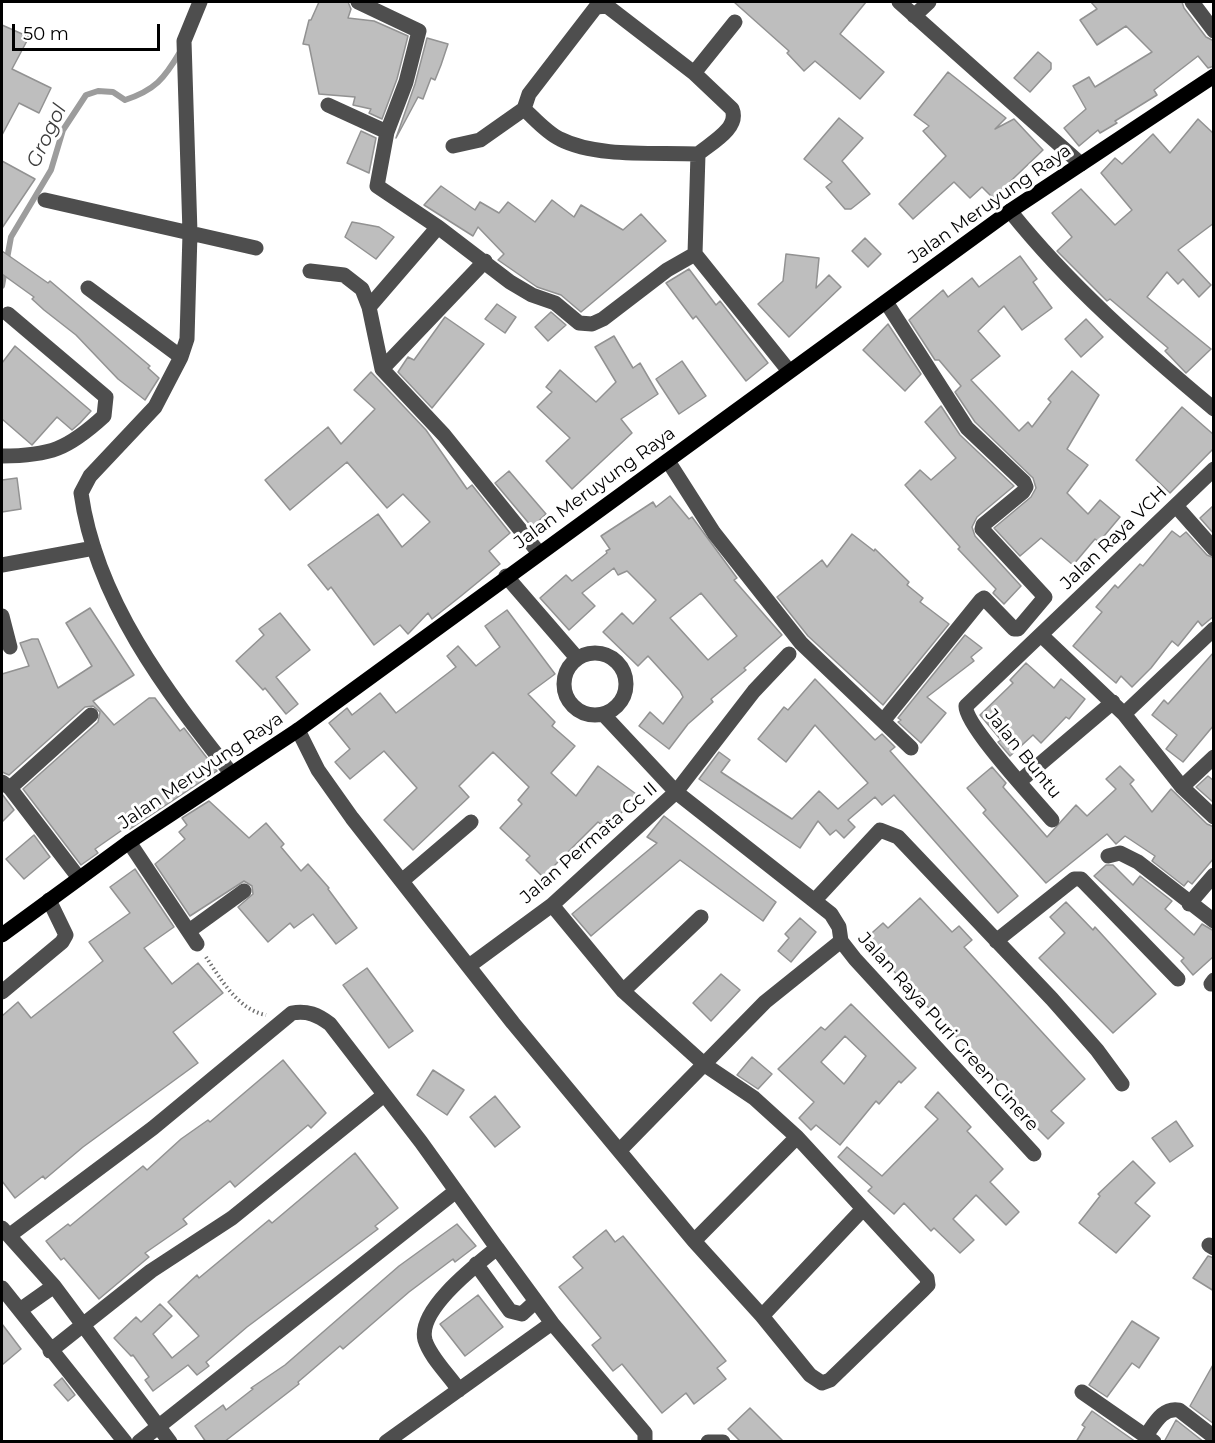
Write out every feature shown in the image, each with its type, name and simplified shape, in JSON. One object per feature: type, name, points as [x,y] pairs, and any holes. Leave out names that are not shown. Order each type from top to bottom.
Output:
[{"type":"main road","name":"Jalan Meruyung Raya","points":[[2,935],[129,842],[298,730],[506,576],[668,461],[1010,211],[1212,80]]},
{"type":"street","points":[[200,2],[184,41],[190,233],[187,339],[181,357],[155,407],[83,485],[81,493],[94,548],[139,647],[231,773]]},
{"type":"street","points":[[358,2],[419,31],[406,82],[387,132],[377,186],[438,226],[525,291],[555,303],[579,323],[592,324],[603,319],[667,270],[694,254]]},
{"type":"street","points":[[899,2],[1081,164]]},
{"type":"street","points":[[914,16],[929,2]]},
{"type":"street","points":[[1192,2],[1214,30]]},
{"type":"street","points":[[453,146],[480,140],[524,109],[529,94],[596,7],[607,6],[615,11],[694,73],[732,109],[735,115],[732,125],[699,154],[602,150],[576,146],[557,138],[524,109]]},
{"type":"street","points":[[694,73],[735,22]]},
{"type":"street","points":[[328,105],[387,132]]},
{"type":"street","points":[[699,154],[694,254],[789,371]]},
{"type":"street","points":[[45,200],[256,248]]},
{"type":"street","points":[[1010,211],[1040,249],[1142,349],[1214,409]]},
{"type":"street","points":[[369,307],[438,226]]},
{"type":"street","points":[[382,369],[485,261]]},
{"type":"street","points":[[310,271],[344,274],[362,290],[369,307],[382,369],[444,435],[539,552]]},
{"type":"street","points":[[88,288],[181,357]]},
{"type":"street","points":[[883,721],[981,600],[987,600],[1014,629],[1018,629],[1045,597],[982,530],[983,525],[1026,487],[1024,482],[968,428],[886,302]]},
{"type":"street","points":[[2,456],[36,456],[81,437],[104,416],[106,397],[8,314]]},
{"type":"street","points":[[668,461],[714,533],[801,643],[911,748]]},
{"type":"street","name":"Jalan Raya VCH","points":[[1041,635],[1214,469]]},
{"type":"street","points":[[1176,506],[1214,549]]},
{"type":"street","points":[[2,566],[94,548]]},
{"type":"street","points":[[506,576],[577,657]]},
{"type":"street","points":[[2,616],[10,647]]},
{"type":"street","points":[[1020,781],[1119,708],[1214,629]]},
{"type":"street","points":[[1041,635],[1073,669],[1119,708],[1182,788],[1214,817]]},
{"type":"street","name":"Jalan Buntu","points":[[1041,635],[966,706],[967,717],[1052,820]]},
{"type":"street","points":[[588,653],[600,653],[612,657],[623,671],[626,688],[622,700],[614,709],[603,714],[591,715],[579,710],[570,702],[564,691],[566,672],[577,657],[588,653]]},
{"type":"street","name":"Jalan Permata Gc II","points":[[469,966],[552,905],[676,792],[754,691],[789,654]]},
{"type":"street","name":"Jalan Raya Puri Green Cinere","points":[[603,714],[676,792],[815,900],[835,921],[841,941],[1034,1154]]},
{"type":"street","points":[[79,878],[6,785],[91,715]]},
{"type":"street","points":[[298,730],[318,770],[352,818],[549,1068],[810,1375],[822,1383],[830,1380],[928,1286],[927,1278],[797,1137],[754,1098],[705,1065],[623,991],[552,905]]},
{"type":"street","points":[[1182,788],[1214,757]]},
{"type":"street","points":[[403,880],[471,822]]},
{"type":"street","points":[[815,900],[880,831],[889,832],[898,837],[1089,1041],[1122,1083]]},
{"type":"street","points":[[129,842],[193,937],[244,891]]},
{"type":"street","points":[[1108,856],[1120,853],[1138,862],[1189,904],[1214,921]]},
{"type":"street","points":[[1189,904],[1214,875]]},
{"type":"street","points":[[996,941],[1074,879],[1081,879],[1178,979]]},
{"type":"street","points":[[2,992],[62,942],[66,935],[49,900]]},
{"type":"street","points":[[623,991],[701,918]]},
{"type":"street","points":[[620,1150],[765,1002],[841,941]]},
{"type":"street","points":[[170,1442],[54,1286],[6,1232],[153,1128],[292,1013],[310,1013],[330,1024],[456,1191],[535,1302],[645,1433],[645,1442]]},
{"type":"street","points":[[50,1350],[151,1271],[232,1218],[384,1095]]},
{"type":"street","points":[[694,1241],[797,1137]]},
{"type":"street","points":[[139,1442],[456,1191]]},
{"type":"street","points":[[762,1316],[862,1210]]},
{"type":"street","points":[[459,1390],[426,1342],[423,1331],[425,1322],[433,1309],[476,1264],[497,1248]]},
{"type":"street","points":[[476,1264],[510,1311],[522,1314],[535,1302]]},
{"type":"street","points":[[20,1311],[54,1286]]},
{"type":"street","points":[[2,1288],[125,1442]]},
{"type":"street","points":[[386,1442],[552,1323]]},
{"type":"street","points":[[1082,1392],[1150,1438],[1166,1411],[1172,1409],[1179,1410],[1214,1437]]},
{"type":"street","points":[[708,1442],[723,1442]]},
{"type":"path","points":[[193,937],[229,991],[247,1006],[259,1014],[272,1016],[292,1013]]},
{"type":"building","points":[[319,2],[348,2],[351,9],[348,18],[374,21],[408,36],[397,79],[382,119],[369,113],[371,109],[353,105],[355,97],[319,94],[309,45],[303,44],[309,20]]},
{"type":"building","points":[[734,2],[866,2],[840,34],[884,72],[860,99],[815,61],[804,71],[787,53],[789,51]]},
{"type":"building","points":[[1091,2],[1182,2],[1206,37],[1214,41],[1214,66],[1208,68],[1198,56],[1154,90],[1157,95],[1115,121],[1117,123],[1100,133],[1098,130],[1079,146],[1064,128],[1086,109],[1073,86],[1089,77],[1095,87],[1152,52],[1126,26],[1097,45],[1080,20],[1097,9]]},
{"type":"building","points":[[2,25],[29,37],[12,69],[51,88],[39,113],[19,103],[2,135]]},
{"type":"building","points":[[427,38],[448,44],[435,80],[431,78],[423,99],[418,97],[396,138],[415,84]]},
{"type":"building","points":[[1038,52],[1051,63],[1051,69],[1030,92],[1014,78]]},
{"type":"building","points":[[948,72],[1006,118],[995,129],[1014,119],[1043,150],[993,198],[982,187],[970,198],[954,182],[913,219],[899,204],[946,156],[923,131],[929,126],[914,115]]},
{"type":"building","points":[[839,118],[863,138],[842,161],[870,194],[851,209],[845,209],[826,187],[832,182],[804,159]]},
{"type":"building","points":[[1198,119],[1214,134],[1214,223],[1178,250],[1211,285],[1199,297],[1183,279],[1178,284],[1167,272],[1147,297],[1211,349],[1186,373],[1165,351],[1168,348],[1110,299],[1107,301],[1057,251],[1072,237],[1052,213],[1081,189],[1115,225],[1132,210],[1101,173],[1115,158],[1122,164],[1153,134],[1170,153]]},
{"type":"building","points":[[361,131],[376,138],[369,173],[347,163]]},
{"type":"building","points":[[2,161],[35,179],[2,228]]},
{"type":"building","points":[[441,186],[475,210],[480,202],[499,213],[508,202],[535,222],[552,200],[574,217],[581,205],[623,230],[641,214],[666,241],[581,312],[561,295],[537,287],[498,260],[504,254],[478,227],[473,236],[424,205]]},
{"type":"building","points":[[352,222],[379,227],[394,237],[376,259],[345,237]]},
{"type":"building","points":[[865,238],[881,254],[868,267],[852,251]]},
{"type":"building","points":[[2,251],[48,283],[50,281],[150,366],[148,368],[159,378],[145,400],[118,379],[76,335],[32,299],[34,297],[2,274]]},
{"type":"building","points":[[786,254],[819,258],[816,288],[829,275],[841,287],[789,337],[758,304],[783,281]]},
{"type":"building","points":[[1020,256],[1037,279],[1033,282],[1052,308],[1022,330],[1004,306],[978,331],[1000,356],[971,380],[1019,431],[1028,422],[1032,427],[1051,402],[1048,399],[1072,371],[1099,395],[1067,449],[1088,465],[1067,493],[1088,514],[1100,500],[1120,517],[1099,542],[1095,539],[1073,565],[1041,538],[1020,556],[994,528],[1031,497],[1036,488],[1033,478],[975,422],[955,392],[961,386],[939,360],[935,360],[909,320],[943,290],[948,297],[972,278],[979,287]]},
{"type":"building","points":[[689,269],[716,305],[720,301],[768,363],[746,381],[696,316],[693,319],[666,283]]},
{"type":"building","points":[[497,304],[516,317],[505,333],[485,319]]},
{"type":"building","points":[[551,312],[566,325],[548,341],[535,327]]},
{"type":"building","points":[[445,317],[484,344],[432,408],[398,372],[408,357],[414,360]]},
{"type":"building","points":[[1086,319],[1103,337],[1081,357],[1065,339]]},
{"type":"building","points":[[888,324],[921,374],[905,391],[863,350]]},
{"type":"building","points":[[614,336],[633,368],[640,363],[658,394],[621,419],[632,433],[572,489],[546,461],[570,438],[537,407],[552,392],[546,387],[560,370],[596,402],[616,382],[595,347]]},
{"type":"building","points":[[15,346],[91,411],[72,430],[57,417],[32,445],[2,419],[2,363]]},
{"type":"building","points":[[682,361],[706,396],[679,414],[656,379]]},
{"type":"building","points":[[371,372],[426,430],[467,489],[472,485],[510,533],[489,551],[500,564],[432,619],[428,613],[408,634],[400,625],[374,645],[331,587],[328,590],[308,565],[378,514],[402,547],[430,522],[403,494],[387,508],[347,462],[290,510],[265,480],[328,427],[341,444],[375,409],[354,390]]},
{"type":"building","points":[[941,406],[960,435],[1014,486],[977,517],[972,527],[975,536],[1021,586],[1004,604],[993,593],[996,589],[958,549],[960,547],[905,485],[920,470],[931,480],[956,458],[925,422]]},
{"type":"building","points":[[1182,407],[1214,435],[1214,448],[1170,493],[1136,460]]},
{"type":"building","points":[[509,471],[546,514],[532,527],[495,483]]},
{"type":"building","points":[[17,478],[21,509],[2,512],[2,480]]},
{"type":"building","points":[[670,496],[689,519],[692,517],[737,578],[734,580],[782,635],[744,668],[746,670],[711,699],[713,702],[688,724],[669,749],[639,726],[650,712],[663,724],[683,697],[680,691],[648,656],[638,666],[603,632],[622,613],[633,624],[656,600],[627,571],[618,575],[614,568],[582,593],[595,606],[569,630],[540,598],[566,575],[572,581],[607,553],[606,551],[610,549],[601,536],[653,502],[656,507]],"holes":[[[701,593],[737,636],[708,660],[670,618]]]},
{"type":"building","points":[[1214,505],[1214,534],[1200,518]]},
{"type":"building","points":[[1172,531],[1180,537],[1186,532],[1207,555],[1214,558],[1214,616],[1202,626],[1198,621],[1178,646],[1172,641],[1151,668],[1132,687],[1121,676],[1116,683],[1073,646],[1102,612],[1096,607],[1115,585],[1118,588],[1140,564],[1143,566]]},
{"type":"building","points":[[852,534],[874,551],[875,549],[909,582],[907,585],[923,598],[920,602],[949,624],[883,705],[808,636],[777,597],[822,560],[827,567]]},
{"type":"building","points":[[90,608],[134,675],[93,701],[114,725],[149,698],[155,698],[180,731],[184,728],[217,771],[130,829],[128,826],[95,849],[98,853],[81,865],[23,789],[98,722],[100,712],[93,706],[85,707],[9,775],[2,772],[2,674],[29,666],[20,643],[32,639],[38,639],[58,688],[92,666],[66,623]]},
{"type":"building","points":[[507,610],[555,674],[528,694],[555,722],[552,726],[575,746],[551,773],[576,796],[598,766],[636,794],[608,830],[598,822],[543,877],[526,860],[530,856],[500,828],[522,804],[518,800],[529,787],[493,752],[459,786],[469,797],[413,850],[384,820],[417,788],[384,751],[350,779],[335,762],[350,749],[329,723],[347,708],[352,715],[380,693],[396,713],[456,667],[447,656],[458,646],[476,666],[500,647],[485,626]]},
{"type":"building","points":[[280,613],[310,650],[276,677],[298,704],[286,714],[265,688],[263,690],[236,661],[264,635],[259,629]]},
{"type":"building","points":[[965,635],[982,648],[971,657],[974,661],[927,697],[946,713],[921,743],[898,722],[901,720],[898,718]]},
{"type":"building","points":[[1214,652],[1214,725],[1183,762],[1166,749],[1177,735],[1152,715],[1164,700],[1168,704]]},
{"type":"building","points":[[1026,663],[1054,688],[1061,679],[1085,699],[1069,719],[1066,717],[1041,743],[1033,735],[1010,756],[998,742],[1001,740],[980,715],[1013,683],[1010,680]]},
{"type":"building","points":[[815,679],[875,740],[882,734],[895,747],[890,751],[1018,896],[998,913],[894,795],[882,805],[875,797],[848,820],[855,827],[844,838],[836,830],[830,835],[818,821],[800,848],[699,779],[719,752],[730,760],[721,772],[792,819],[819,791],[838,809],[868,783],[815,725],[786,762],[758,739],[784,707],[788,710]]},
{"type":"building","points":[[1120,766],[1134,780],[1130,784],[1152,812],[1171,789],[1207,824],[1214,827],[1214,858],[1192,884],[1188,881],[1184,886],[1152,861],[1155,856],[1125,836],[1116,844],[1107,834],[1046,883],[983,813],[986,810],[967,788],[992,767],[1006,783],[1003,787],[1047,837],[1076,805],[1087,816],[1116,789],[1106,779]]},
{"type":"building","points":[[1208,776],[1214,781],[1214,803],[1196,787]]},
{"type":"building","points":[[2,794],[14,810],[2,822]]},
{"type":"building","points":[[209,801],[249,838],[266,823],[284,844],[281,847],[301,871],[308,864],[329,888],[357,928],[336,944],[313,914],[294,928],[290,923],[268,942],[238,907],[253,894],[252,886],[244,881],[190,916],[155,864],[185,839],[179,832],[187,825],[182,818]]},
{"type":"building","points":[[664,816],[776,902],[763,921],[680,860],[591,936],[572,914],[657,843],[647,837]]},
{"type":"building","points":[[34,835],[50,857],[24,879],[6,859]]},
{"type":"building","points":[[1106,865],[1113,865],[1133,885],[1140,876],[1172,901],[1165,909],[1194,935],[1202,924],[1214,931],[1214,956],[1193,975],[1181,961],[1184,958],[1094,876]]},
{"type":"building","points":[[135,869],[174,927],[144,948],[172,984],[198,963],[223,993],[173,1032],[198,1063],[83,1147],[45,1179],[43,1176],[15,1198],[2,1181],[2,1016],[18,1002],[31,1018],[103,961],[89,942],[130,913],[110,887]]},
{"type":"building","points":[[920,898],[952,932],[959,926],[972,940],[964,947],[1085,1079],[1051,1111],[1064,1123],[1048,1139],[1005,1096],[1009,1092],[864,940],[883,923],[888,928]]},
{"type":"building","points":[[1066,902],[1093,930],[1095,927],[1156,994],[1113,1033],[1039,958],[1065,933],[1050,917]]},
{"type":"building","points":[[800,918],[816,932],[791,962],[778,951],[789,938],[785,934]]},
{"type":"building","points":[[367,968],[413,1031],[389,1048],[343,985]]},
{"type":"building","points":[[721,974],[740,990],[711,1021],[693,1003]]},
{"type":"building","points":[[851,1004],[916,1068],[901,1083],[899,1081],[879,1104],[876,1101],[840,1145],[816,1125],[811,1130],[799,1118],[814,1102],[778,1069],[821,1027],[825,1030]],"holes":[[[845,1036],[866,1056],[844,1084],[821,1062]]]},
{"type":"building","points":[[752,1057],[772,1074],[758,1089],[737,1075]]},
{"type":"building","points":[[283,1060],[326,1113],[311,1128],[308,1125],[235,1187],[230,1181],[183,1219],[187,1224],[145,1253],[149,1257],[99,1299],[64,1258],[61,1260],[46,1241],[68,1224],[70,1226],[143,1166],[147,1170],[181,1139],[208,1120],[210,1122]]},
{"type":"building","points":[[433,1070],[464,1090],[447,1115],[417,1095]]},
{"type":"building","points":[[938,1092],[971,1127],[967,1131],[1003,1169],[990,1182],[1019,1212],[1006,1225],[976,1195],[953,1219],[974,1240],[960,1253],[934,1228],[931,1231],[904,1203],[894,1214],[868,1191],[872,1187],[838,1157],[847,1147],[882,1176],[938,1119],[925,1107]]},
{"type":"building","points":[[495,1096],[520,1127],[495,1147],[470,1117]]},
{"type":"building","points":[[1176,1121],[1193,1146],[1170,1162],[1152,1138]]},
{"type":"building","points":[[355,1153],[398,1208],[375,1226],[378,1229],[247,1327],[206,1362],[209,1366],[197,1375],[188,1365],[153,1391],[145,1380],[149,1377],[133,1355],[131,1356],[114,1338],[136,1317],[141,1322],[160,1304],[172,1316],[153,1334],[172,1358],[199,1336],[168,1302],[197,1275],[199,1278],[269,1220],[272,1223]]},
{"type":"building","points":[[1133,1161],[1155,1183],[1135,1203],[1150,1216],[1116,1253],[1079,1223],[1100,1196],[1098,1194]]},
{"type":"building","points":[[457,1224],[476,1246],[455,1262],[453,1259],[409,1292],[343,1349],[340,1346],[298,1382],[299,1384],[224,1442],[206,1442],[195,1426],[223,1405],[226,1410],[253,1389],[251,1388],[285,1365],[399,1266]]},
{"type":"building","points":[[606,1230],[615,1242],[623,1236],[726,1361],[717,1368],[726,1379],[694,1404],[686,1393],[662,1413],[622,1364],[613,1371],[592,1345],[601,1338],[559,1287],[583,1268],[573,1257]]},
{"type":"building","points":[[1208,1256],[1214,1258],[1214,1291],[1193,1278]]},
{"type":"building","points":[[478,1295],[503,1327],[465,1356],[440,1324]]},
{"type":"building","points":[[1132,1321],[1159,1338],[1139,1368],[1132,1363],[1107,1397],[1089,1385]]},
{"type":"building","points":[[2,1324],[21,1349],[2,1365]]},
{"type":"building","points":[[1214,1363],[1214,1424],[1190,1406]]},
{"type":"building","points":[[62,1378],[75,1395],[68,1401],[54,1385]]},
{"type":"building","points":[[750,1408],[784,1442],[741,1442],[728,1429]]},
{"type":"building","points":[[1092,1411],[1136,1442],[1076,1442],[1085,1427],[1082,1425]]},
{"type":"building","points":[[1176,1420],[1204,1442],[1164,1442]]},
{"type":"waterway","name":"Grogol","points":[[2,286],[11,237],[51,170],[63,130],[86,95],[98,91],[113,92],[125,100],[144,92],[158,82],[180,52]]}]
